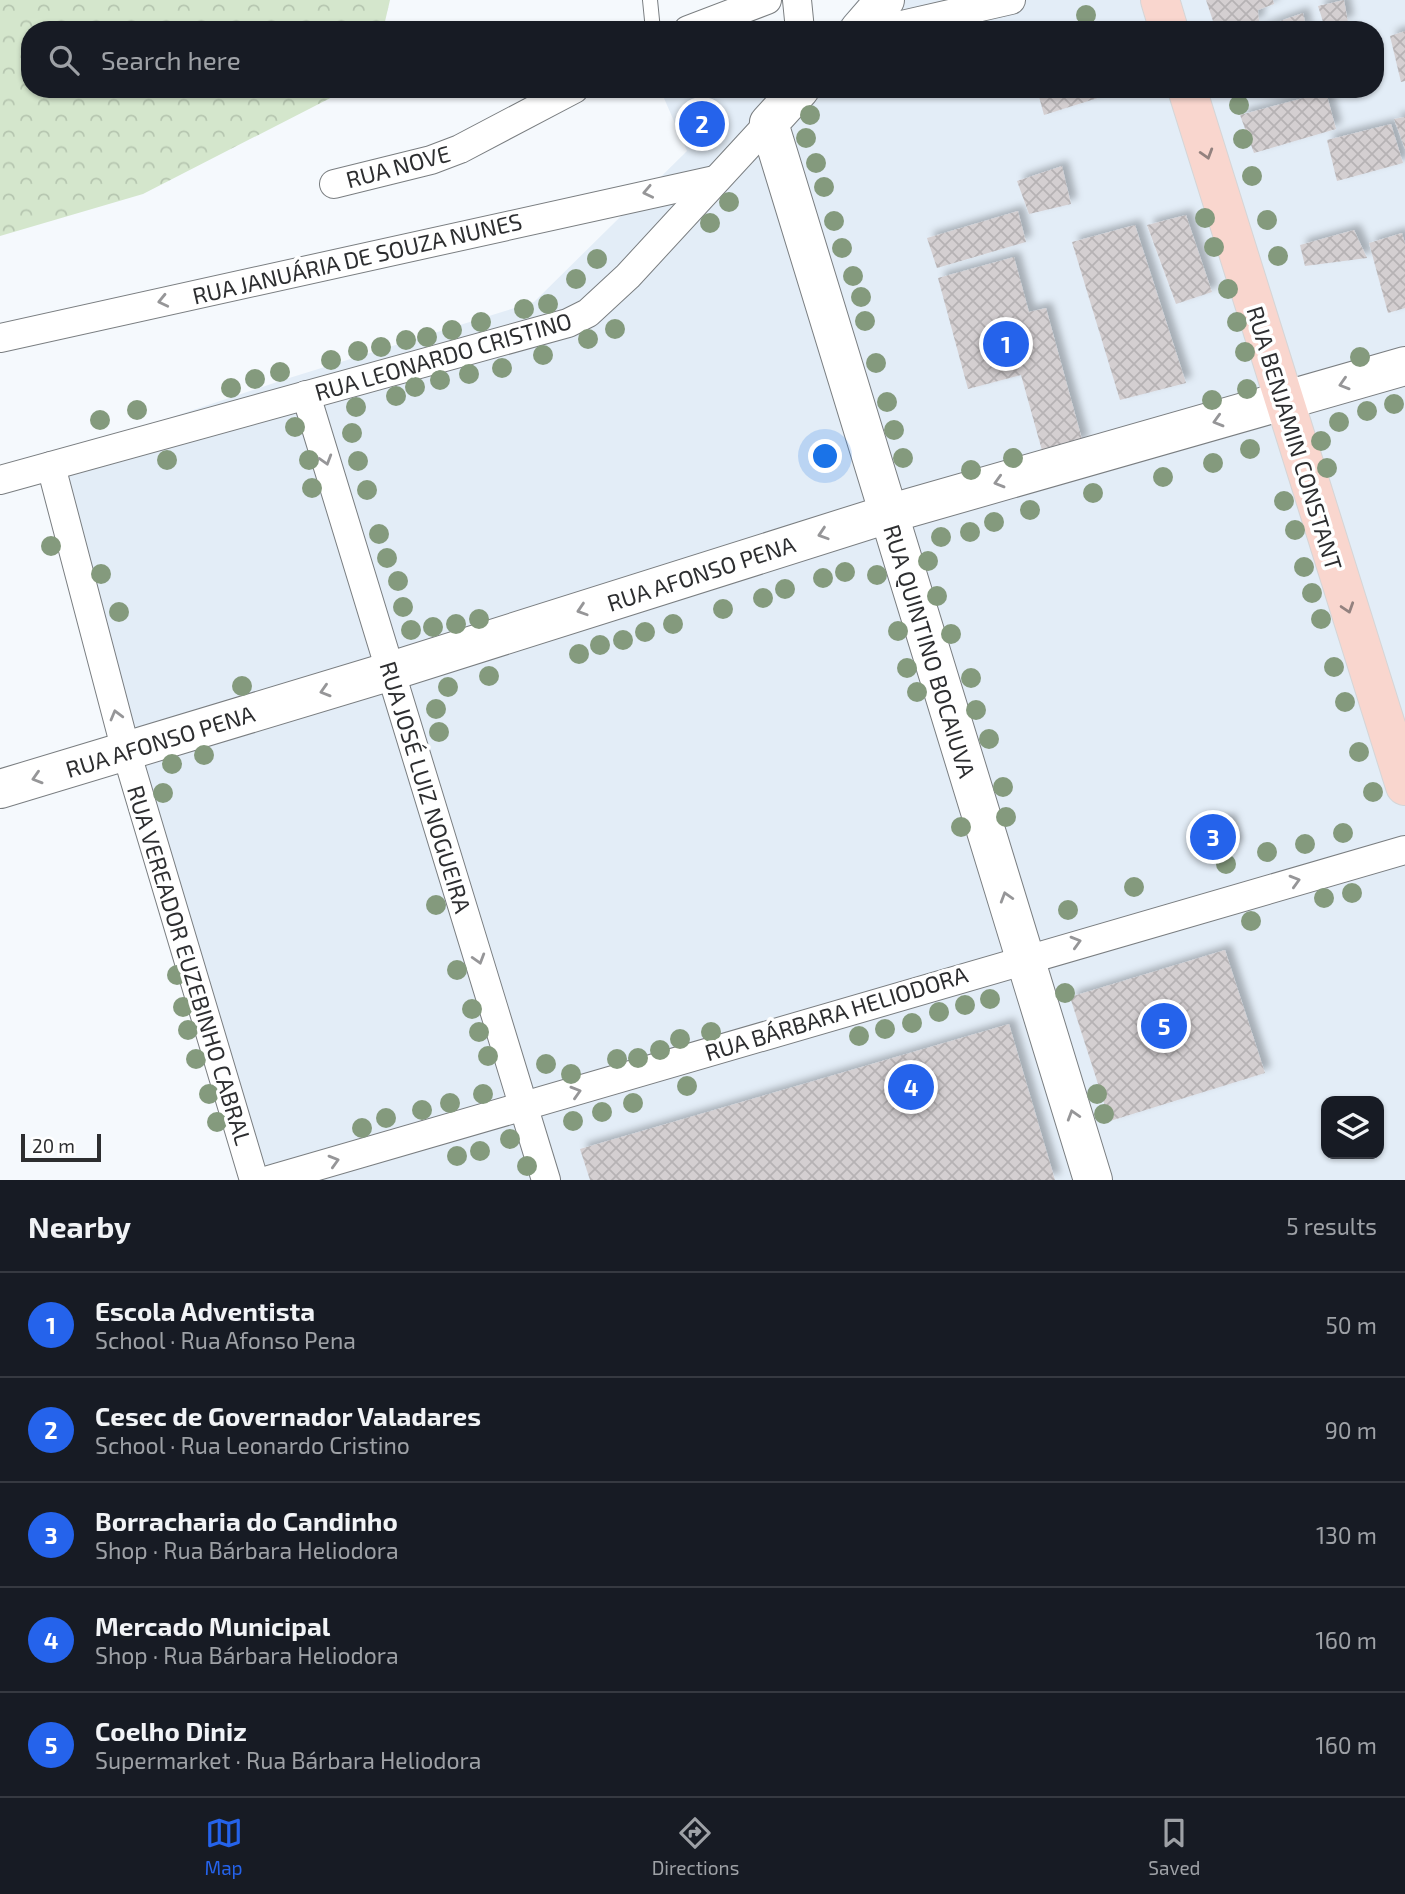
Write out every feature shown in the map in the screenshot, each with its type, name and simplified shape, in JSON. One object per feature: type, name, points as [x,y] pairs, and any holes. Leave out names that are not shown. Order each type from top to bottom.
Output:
[{"type":"main road","points":[[1160,0],[1166,21]]},
{"type":"main road","name":"RUA BENJAMIN CONSTANT","points":[[1190,98],[1405,786]]},
{"type":"street","points":[[712,21],[767,0]]},
{"type":"street","points":[[797,0],[799,21]]},
{"type":"street","points":[[867,21],[885,0]]},
{"type":"street","points":[[944,0],[974,10]]},
{"type":"street","points":[[922,21],[1011,0]]},
{"type":"street","name":"RUA NOVE","points":[[334,184],[431,160],[460,149],[557,98]]},
{"type":"street","name":"RUA LEONARDO CRISTINO","points":[[2,473],[51,466],[528,336],[588,313],[628,276],[792,98]]},
{"type":"street","name":"RUA QUINTINO BOCAIUVA","points":[[769,122],[1093,1180]]},
{"type":"street","name":"RUA JANUÁRIA DE SOUZA NUNES","points":[[0,338],[715,180]]},
{"type":"street","name":"RUA AFONSO PENA","points":[[0,789],[391,671],[888,513],[1405,366]]},
{"type":"street","name":"RUA JOSÉ LUIZ NOGUEIRA","points":[[306,395],[546,1180]]},
{"type":"street","name":"RUA VEREADOR EUZEBINHO CABRAL","points":[[51,466],[126,751],[254,1180]]},
{"type":"street","name":"RUA BÁRBARA HELIODORA","points":[[268,1180],[524,1107],[1025,957],[1405,850]]},
{"type":"lane","points":[[650,0],[652,21]]},
{"type":"shaded area","points":[[858,0],[1405,0],[1405,1180],[267,1180],[44,460],[286,379],[534,302],[687,151],[664,98],[1384,98],[1384,21],[840,21]]},
{"type":"green space","points":[[0,0],[390,0],[385,21],[21,21],[21,98],[330,98],[143,194],[0,236]]},
{"type":"building","points":[[1206,0],[1273,0],[1274,4],[1258,10],[1259,21],[1213,21]]},
{"type":"building","points":[[1344,0],[1348,21],[1323,21],[1318,6]]},
{"type":"building","points":[[1303,13],[1305,21],[1280,21]]},
{"type":"building","points":[[1405,31],[1405,81],[1401,82],[1390,36]]},
{"type":"building","points":[[1039,98],[1098,98],[1044,115]]},
{"type":"building","points":[[1304,98],[1328,98],[1336,129],[1254,153],[1240,115]]},
{"type":"building","points":[[1405,117],[1405,149],[1394,119]]},
{"type":"building","points":[[1391,124],[1403,163],[1337,181],[1327,140]]},
{"type":"building","points":[[1062,166],[1071,204],[1029,214],[1017,181]]},
{"type":"building","points":[[1018,211],[1026,242],[937,268],[927,238]]},
{"type":"building","points":[[1186,215],[1212,292],[1176,304],[1147,225]]},
{"type":"building","points":[[1135,225],[1186,383],[1120,400],[1072,242]]},
{"type":"building","points":[[1354,230],[1367,258],[1305,266],[1300,245]]},
{"type":"building","points":[[1402,233],[1405,244],[1405,308],[1388,313],[1369,243]]},
{"type":"building","points":[[1014,257],[1029,312],[1046,308],[1083,443],[1043,454],[1021,375],[968,389],[938,278]]},
{"type":"building","points":[[1230,819],[1237,847],[1196,856],[1189,828]]},
{"type":"building","points":[[1225,950],[1265,1073],[1110,1121],[1070,997]]},
{"type":"building","points":[[1009,1024],[1055,1180],[590,1180],[580,1149]]},
{"type":"place","name":"Cesec de Governador Valadares","points":[[702,124]]},
{"type":"place","name":"Escola Adventista","points":[[1006,344]]},
{"type":"place","name":"Borracharia do Candinho","points":[[1213,837]]},
{"type":"place","name":"Coelho Diniz","points":[[1164,1026]]},
{"type":"place","name":"Mercado Municipal","points":[[911,1087]]}]
